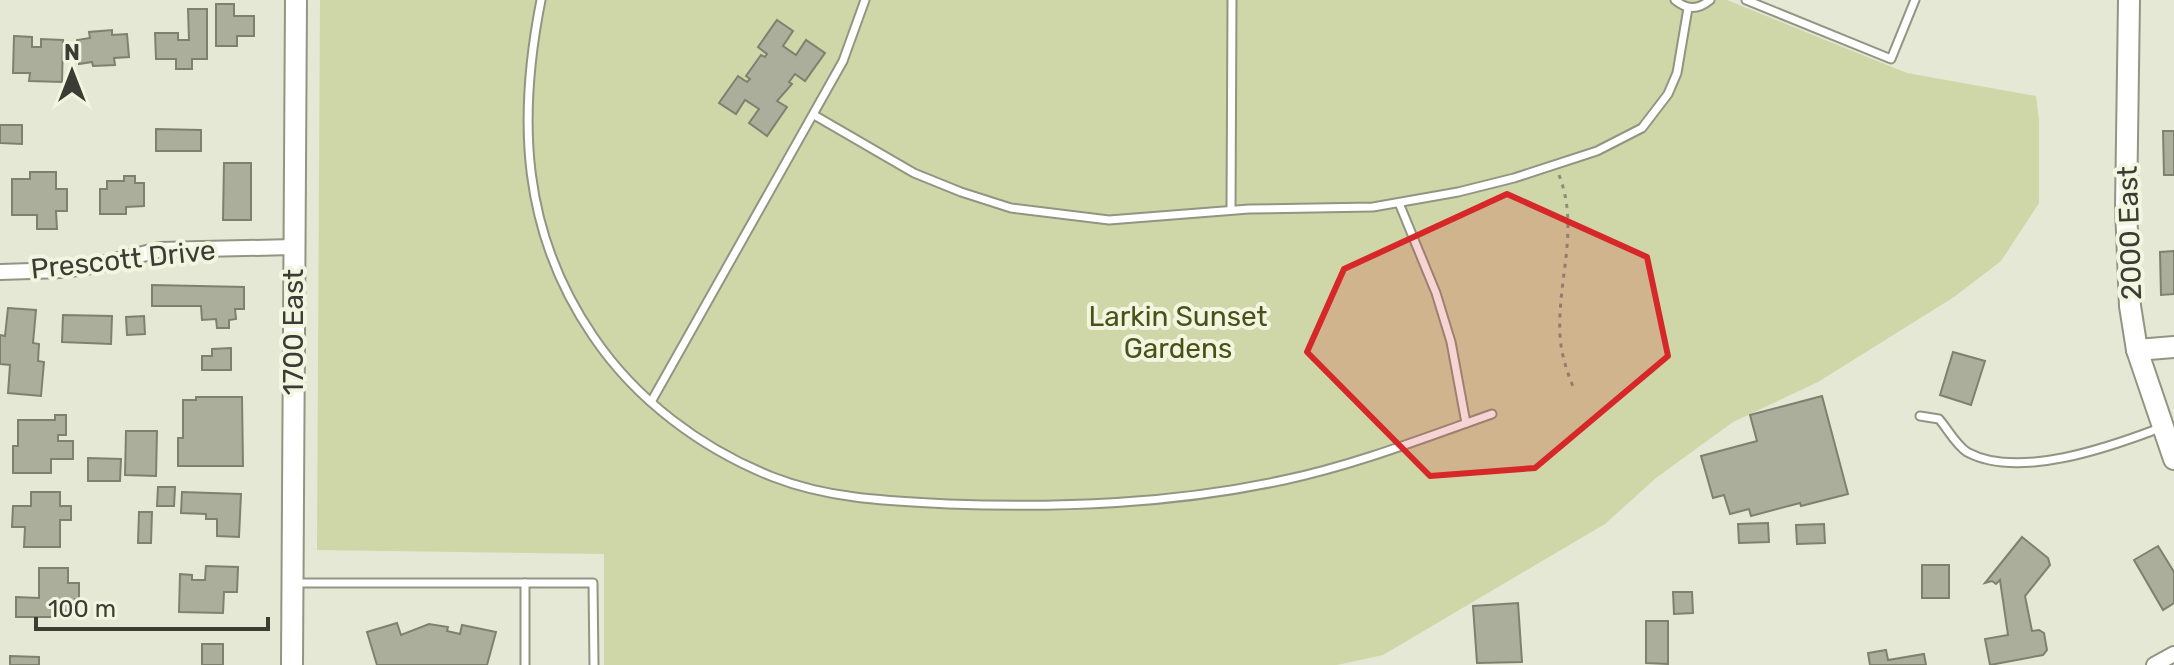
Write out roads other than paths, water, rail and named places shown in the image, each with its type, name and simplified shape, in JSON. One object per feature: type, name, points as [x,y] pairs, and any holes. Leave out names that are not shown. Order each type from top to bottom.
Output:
[{"type":"main road","name":"1700 East","points":[[292,665],[296,0]]},
{"type":"main road","name":"2000 East","points":[[2129,0],[2127,276],[2137,350],[2174,459]]},
{"type":"main road","points":[[2137,350],[2174,347]]},
{"type":"street","name":"Prescott Drive","points":[[0,272],[63,270],[159,250],[294,247]]},
{"type":"street","points":[[2154,665],[2174,654]]},
{"type":"lane","points":[[541,0],[530,67],[527,145],[539,220],[567,295],[613,363],[651,402],[687,432],[745,464],[801,487],[861,499],[994,506],[1093,505],[1177,498],[1285,480],[1382,453],[1492,414]]},
{"type":"lane","points":[[651,402],[843,61],[865,0]]},
{"type":"lane","points":[[1231,210],[1232,0]]},
{"type":"lane","points":[[1675,0],[1688,8],[1701,6],[1710,0]]},
{"type":"lane","points":[[1746,0],[1891,59],[1915,0]]},
{"type":"lane","points":[[814,115],[914,173],[1011,208],[1109,220],[1231,210],[1373,207],[1472,188],[1555,165],[1620,141],[1642,128],[1656,113],[1677,73],[1688,8]]},
{"type":"lane","points":[[1399,203],[1436,293],[1451,342],[1466,423]]},
{"type":"lane","points":[[1920,416],[1939,419],[1965,451],[1996,462],[2038,462],[2123,442],[2162,427]]},
{"type":"lane","points":[[292,583],[593,583],[594,665]]},
{"type":"lane","points":[[525,583],[525,665]]},
{"type":"park label","name":"Larkin Sunset Gardens","points":[[1178,332]]}]
